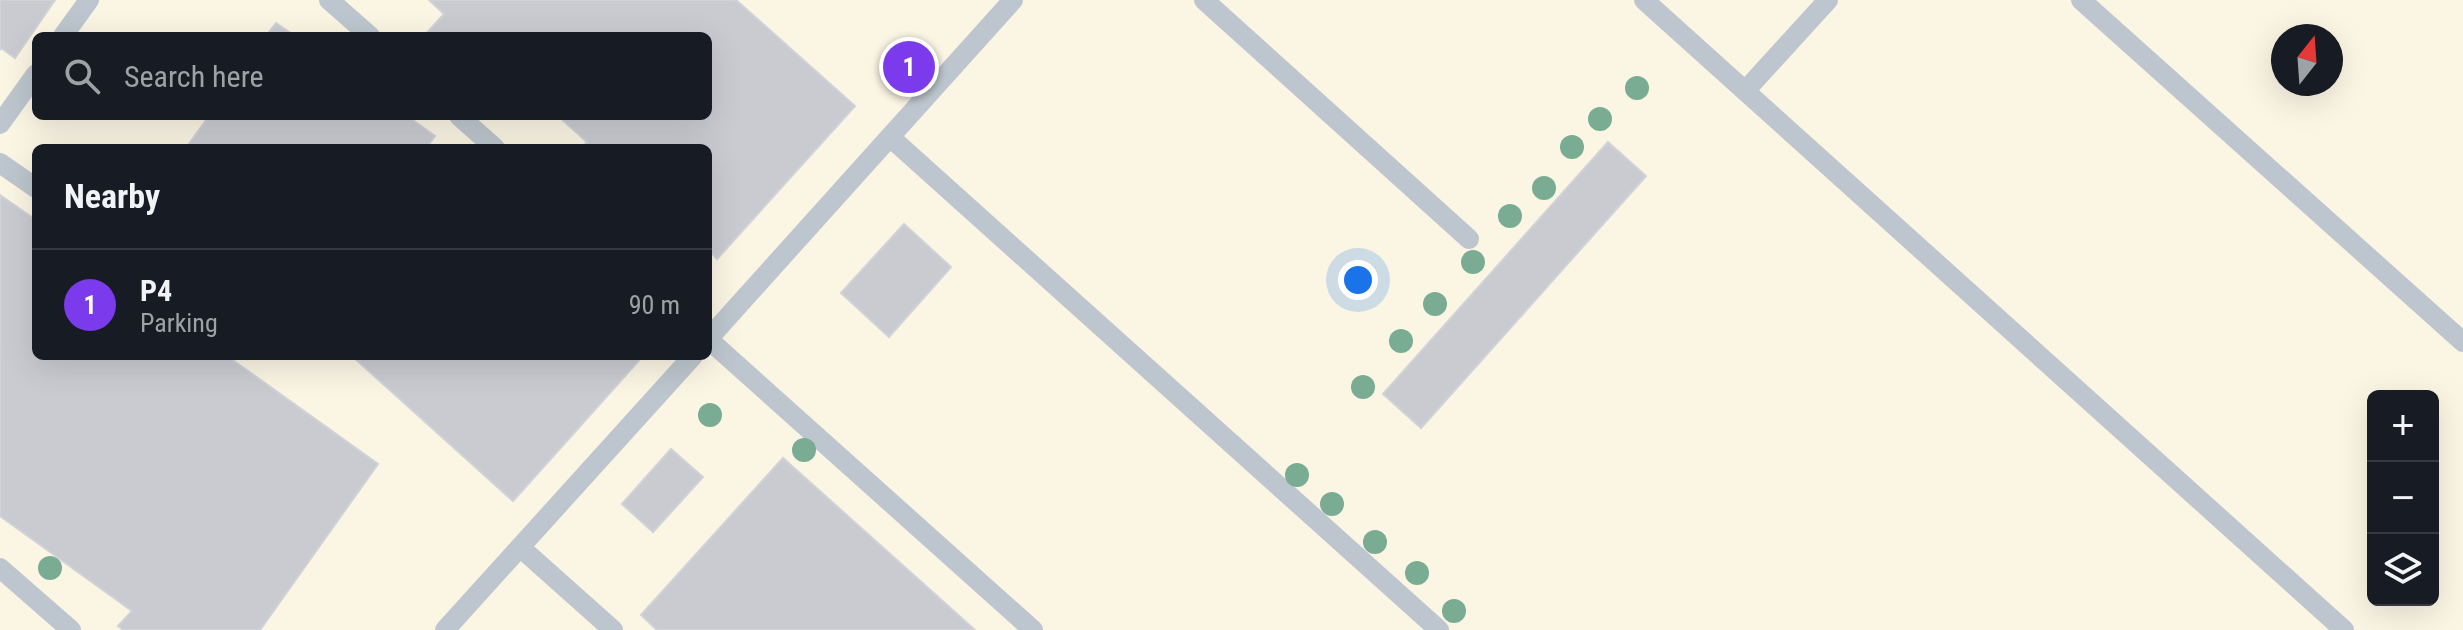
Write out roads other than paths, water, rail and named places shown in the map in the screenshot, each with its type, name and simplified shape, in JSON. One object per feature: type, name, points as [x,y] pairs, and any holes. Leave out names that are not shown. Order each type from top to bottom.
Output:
[{"type":"lane","points":[[66,32],[89,0]]},
{"type":"lane","points":[[329,0],[365,32]]},
{"type":"lane","points":[[712,335],[1013,0]]},
{"type":"lane","points":[[1204,0],[1469,239]]},
{"type":"lane","points":[[1644,0],[2344,630]]},
{"type":"lane","points":[[1745,91],[1828,0]]},
{"type":"lane","points":[[2081,0],[2463,342]]},
{"type":"lane","points":[[0,124],[32,80]]},
{"type":"lane","points":[[464,120],[490,144]]},
{"type":"lane","points":[[890,137],[1439,630]]},
{"type":"lane","points":[[0,163],[32,185]]},
{"type":"lane","points":[[712,343],[1033,630]]},
{"type":"lane","points":[[445,630],[689,360]]},
{"type":"lane","points":[[521,548],[613,630]]},
{"type":"lane","points":[[0,568],[71,630]]},
{"type":"place","name":"P4","points":[[909,67]]}]
